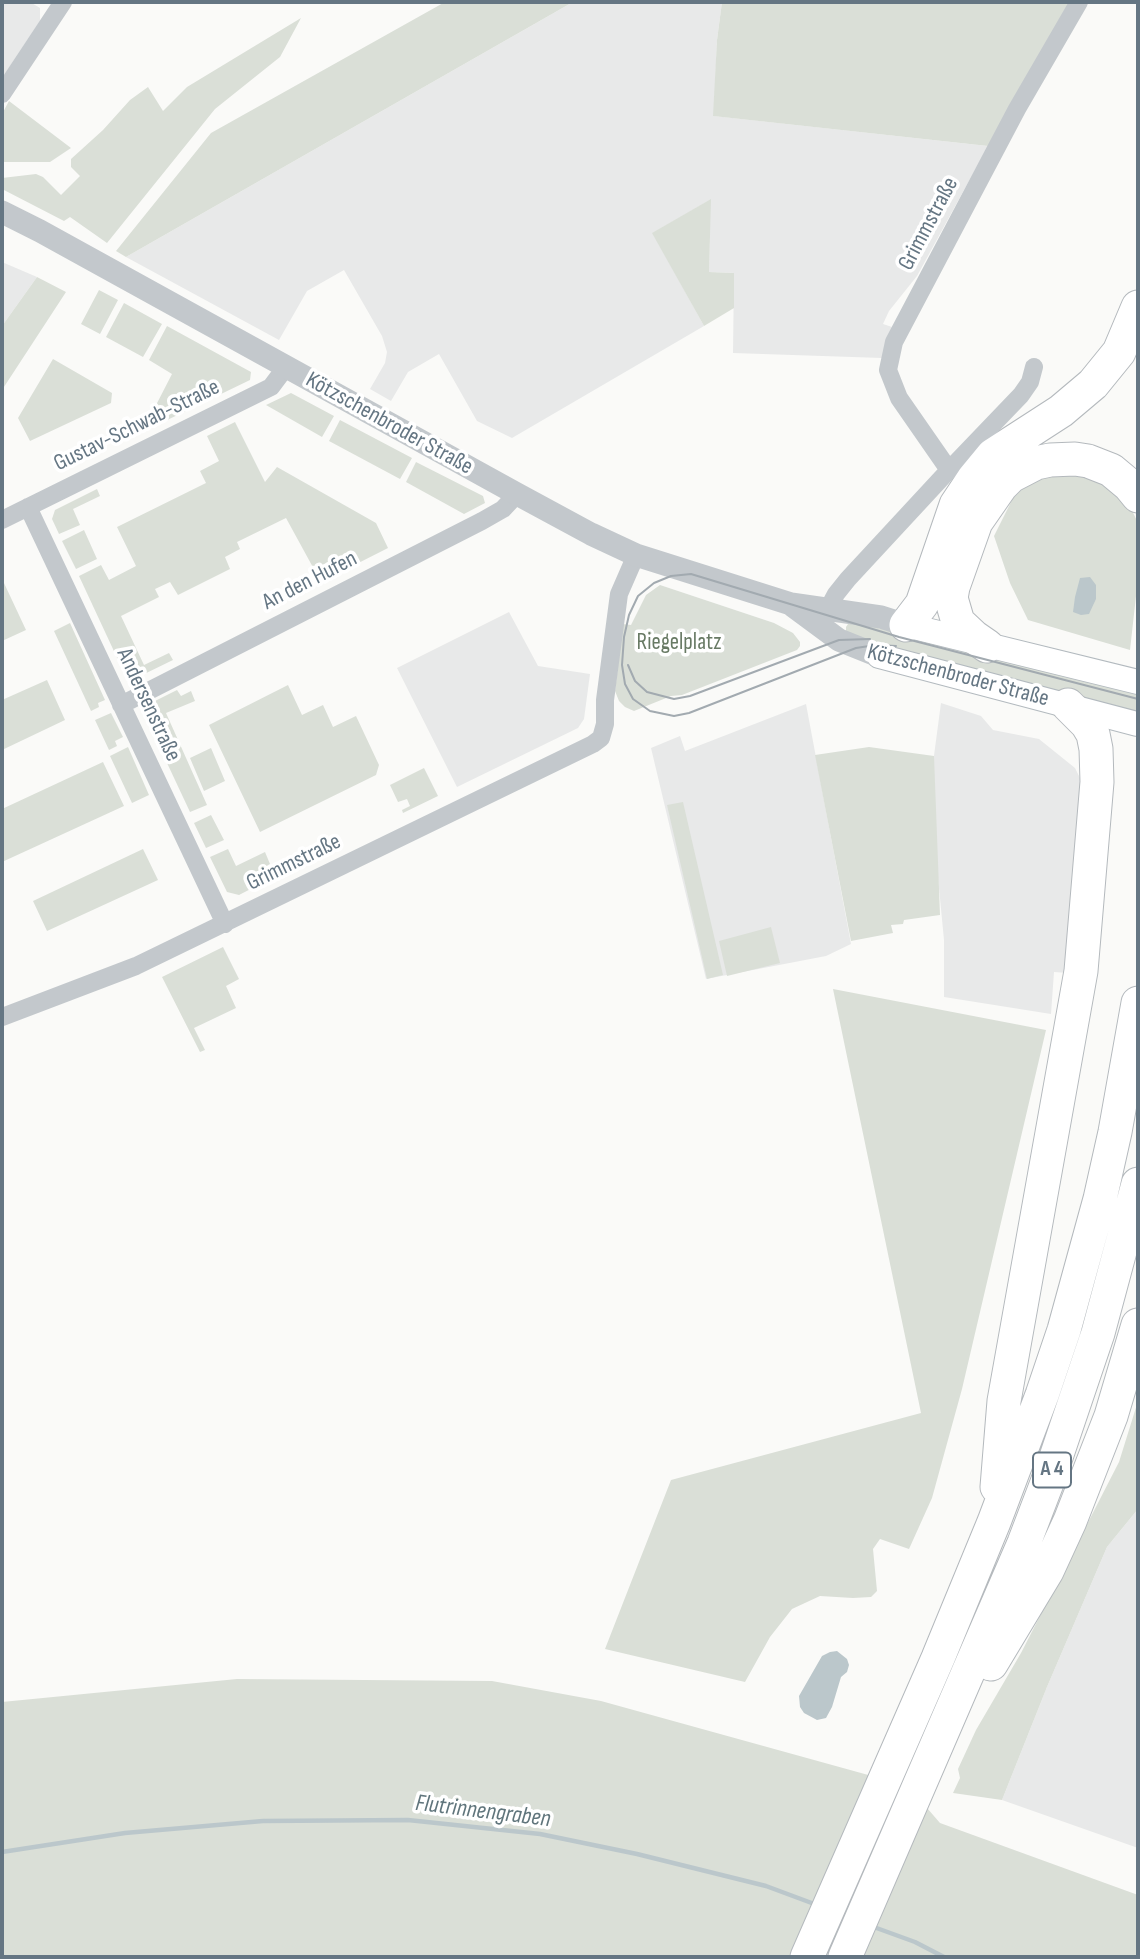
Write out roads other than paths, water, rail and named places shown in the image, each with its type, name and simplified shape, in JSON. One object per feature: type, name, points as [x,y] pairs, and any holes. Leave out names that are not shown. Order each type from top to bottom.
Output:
[{"type":"highway","points":[[906,625],[922,604],[956,505],[974,478],[993,455],[1061,411],[1093,384],[1118,352],[1138,307]]},
{"type":"highway","points":[[987,646],[963,628],[955,615],[951,598],[976,522],[1011,476],[1036,463],[1075,458],[1111,470],[1138,496]]},
{"type":"highway","points":[[994,1522],[1004,1401],[1081,971],[1097,782],[1096,749],[1093,734],[1087,724],[1068,705]]},
{"type":"highway","name":"A 4","points":[[807,1957],[938,1658],[1042,1395],[1083,1265],[1115,1132],[1138,1003]]},
{"type":"highway","name":"A 4","points":[[845,1957],[1024,1543],[1050,1475],[1098,1334],[1138,1184]]},
{"type":"highway","points":[[938,1745],[997,1655],[1047,1570],[1070,1521],[1111,1416],[1138,1325]]},
{"type":"main road","name":"Kötzschenbroder Straße","points":[[906,625],[1138,682]]},
{"type":"main road","name":"Kötzschenbroder Straße","points":[[878,656],[1137,724]]},
{"type":"street","name":"Grimmstraße","points":[[949,470],[899,398],[888,370],[894,342],[1017,109],[1079,2]]},
{"type":"street","points":[[2,94],[57,4]]},
{"type":"street","name":"Kötzschenbroder Straße","points":[[2,212],[517,494],[636,555],[791,604],[881,617],[906,625]]},
{"type":"street","name":"Gustav-Schwab-Straße","points":[[2,520],[271,387],[286,367]]},
{"type":"street","points":[[828,609],[848,579],[1021,396],[1030,382],[1034,367]]},
{"type":"street","name":"An den Hufen","points":[[121,705],[482,521],[503,509],[517,494]]},
{"type":"street","name":"Andersenstraße","points":[[28,507],[225,924]]},
{"type":"street","name":"Grimmstraße","points":[[2,1017],[136,966],[593,744],[601,738],[605,724],[619,594],[636,555]]},
{"type":"street","name":"Kötzschenbroder Straße","points":[[791,604],[839,640],[878,656]]},
{"type":"waterway","name":"Flutrinnengraben","points":[[2,1852],[125,1833],[263,1821],[408,1820],[540,1834],[637,1854],[766,1886],[817,1905]]},
{"type":"waterway","name":"Flutrinnengraben","points":[[871,1926],[915,1942],[944,1957]]},
{"type":"tram line","points":[[896,646],[856,648],[689,713],[674,716],[650,711],[633,699],[625,684],[622,665],[629,615],[638,596],[654,583],[671,576],[691,574],[899,637],[1138,699]]},
{"type":"tram line","points":[[628,665],[635,681],[647,692],[674,699],[690,696],[839,640],[870,639]]},
{"type":"park label","name":"Riegelplatz","points":[[679,643]]}]
